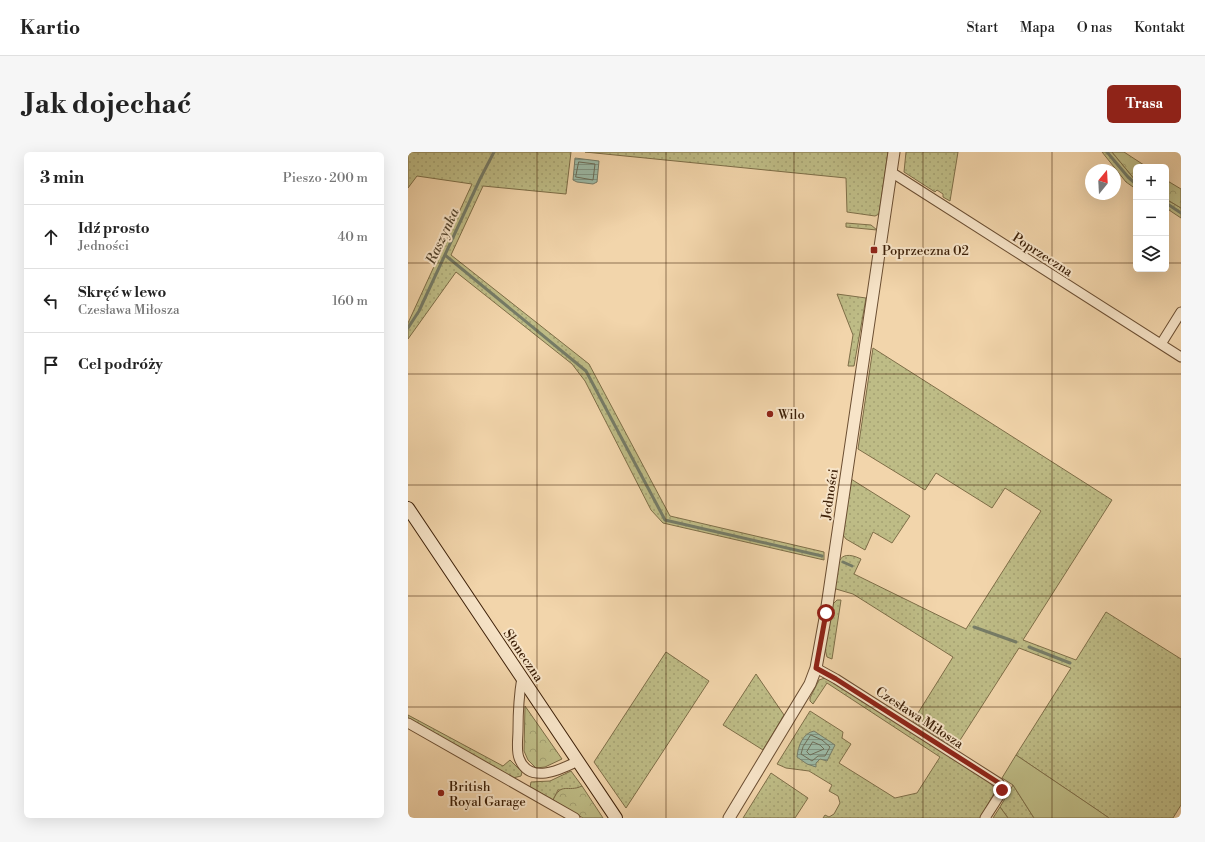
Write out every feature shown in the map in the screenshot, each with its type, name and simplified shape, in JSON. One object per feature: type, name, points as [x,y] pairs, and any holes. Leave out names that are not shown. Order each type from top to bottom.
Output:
[{"type":"main road","name":"Słoneczna","points":[[408,508],[616,818]]},
{"type":"street","name":"Jedności","points":[[729,818],[803,697],[816,668],[826,613],[894,152]]},
{"type":"street","name":"Poprzeczna","points":[[892,172],[1181,357]]},
{"type":"street","points":[[1161,344],[1181,312]]},
{"type":"street","name":"Czesława Miłosza","points":[[816,668],[836,679],[999,783],[1002,790],[1001,793],[985,818]]},
{"type":"street","points":[[522,677],[518,697],[518,751],[522,764],[530,771],[543,774],[556,771],[578,761]]},
{"type":"street","points":[[408,723],[575,818]]},
{"type":"street","points":[[521,787],[530,771]]},
{"type":"green space","points":[[408,152],[571,152],[566,194],[483,186],[451,255],[589,364],[670,516],[824,552],[824,560],[663,523],[651,510],[585,381],[572,364],[456,272],[408,339],[408,323],[472,184],[417,176],[408,188]]},
{"type":"green space","points":[[585,152],[888,152],[879,214],[875,216],[847,212],[846,178]]},
{"type":"green space","points":[[906,152],[958,152],[950,201],[943,197],[943,194],[937,190],[935,192],[904,172]]},
{"type":"green space","points":[[1102,152],[1112,152],[1133,177],[1133,187],[1121,176],[1121,164],[1112,164]]},
{"type":"green space","points":[[1112,152],[1124,152],[1142,164],[1133,164],[1133,177]]},
{"type":"green space","points":[[1169,182],[1181,189],[1181,208],[1169,201]]},
{"type":"green space","points":[[1169,201],[1181,208],[1181,218],[1169,210]]},
{"type":"green space","points":[[846,223],[871,225],[877,230],[846,227]]},
{"type":"green space","points":[[837,294],[866,298],[854,366],[848,366],[853,335]]},
{"type":"green space","points":[[873,348],[1112,500],[1023,640],[1076,660],[1106,612],[1181,659],[1181,805],[1173,818],[1109,818],[1016,755],[1071,668],[1019,648],[955,748],[913,721],[953,657],[853,594],[836,589],[834,586],[839,561],[842,557],[847,555],[861,559],[854,574],[966,629],[1041,511],[1005,488],[992,508],[936,473],[925,490],[858,449]]},
{"type":"green space","points":[[851,479],[910,516],[892,543],[873,532],[865,550],[846,539],[843,535]]},
{"type":"green space","points":[[837,600],[841,600],[832,659],[827,657],[825,649],[832,605]]},
{"type":"green space","points":[[666,652],[709,681],[626,808],[594,762]]},
{"type":"green space","points":[[756,674],[784,715],[763,750],[723,725]]},
{"type":"green space","points":[[825,678],[831,679],[989,782],[996,790],[980,818],[823,818],[825,815],[829,817],[834,814],[840,803],[838,796],[829,791],[832,785],[809,771],[786,768],[777,764],[810,711],[843,732],[842,738],[851,744],[839,763],[895,798],[917,793],[940,757],[827,683],[813,704],[810,701],[810,698],[819,680]]},
{"type":"green space","points":[[525,706],[562,759],[545,767],[536,768],[528,760],[524,751]]},
{"type":"green space","points":[[408,715],[503,766],[510,760],[522,772],[521,776],[513,778],[408,720]]},
{"type":"green space","points":[[1016,755],[1109,818],[1034,818],[1013,785],[1002,778]]},
{"type":"green space","points":[[571,771],[582,786],[575,790],[558,790],[553,800],[530,787],[531,782],[550,781]]},
{"type":"green space","points":[[771,773],[808,798],[795,818],[743,818]]},
{"type":"green space","points":[[1013,785],[1034,818],[1008,818],[1000,807]]},
{"type":"green space","points":[[582,786],[603,818],[583,818],[553,800],[556,794],[562,789],[577,788]]},
{"type":"green space","points":[[1000,807],[1008,818],[993,818]]},
{"type":"water","points":[[575,158],[599,161],[597,182],[593,184],[573,180]]},
{"type":"water","points":[[814,731],[835,745],[827,761],[820,759],[816,763],[816,767],[807,764],[797,757],[804,737],[810,732]]},
{"type":"waterway","name":"Raszynka","points":[[408,328],[419,311],[494,152]]},
{"type":"waterway","points":[[1107,152],[1133,181]]},
{"type":"waterway","points":[[1169,205],[1181,213]]},
{"type":"waterway","points":[[445,255],[586,371],[665,520],[822,556]]},
{"type":"waterway","points":[[843,562],[852,566]]},
{"type":"waterway","points":[[974,627],[1016,642]]},
{"type":"waterway","points":[[1029,647],[1070,663]]},
{"type":"place","name":"Poprzeczna 02","points":[[874,250]]},
{"type":"place","name":"Wilo","points":[[770,414]]},
{"type":"place","name":"British Royal Garage","points":[[441,793]]},
{"type":"route","points":[[826,613],[816,668],[836,679],[999,783],[1002,790]]}]
